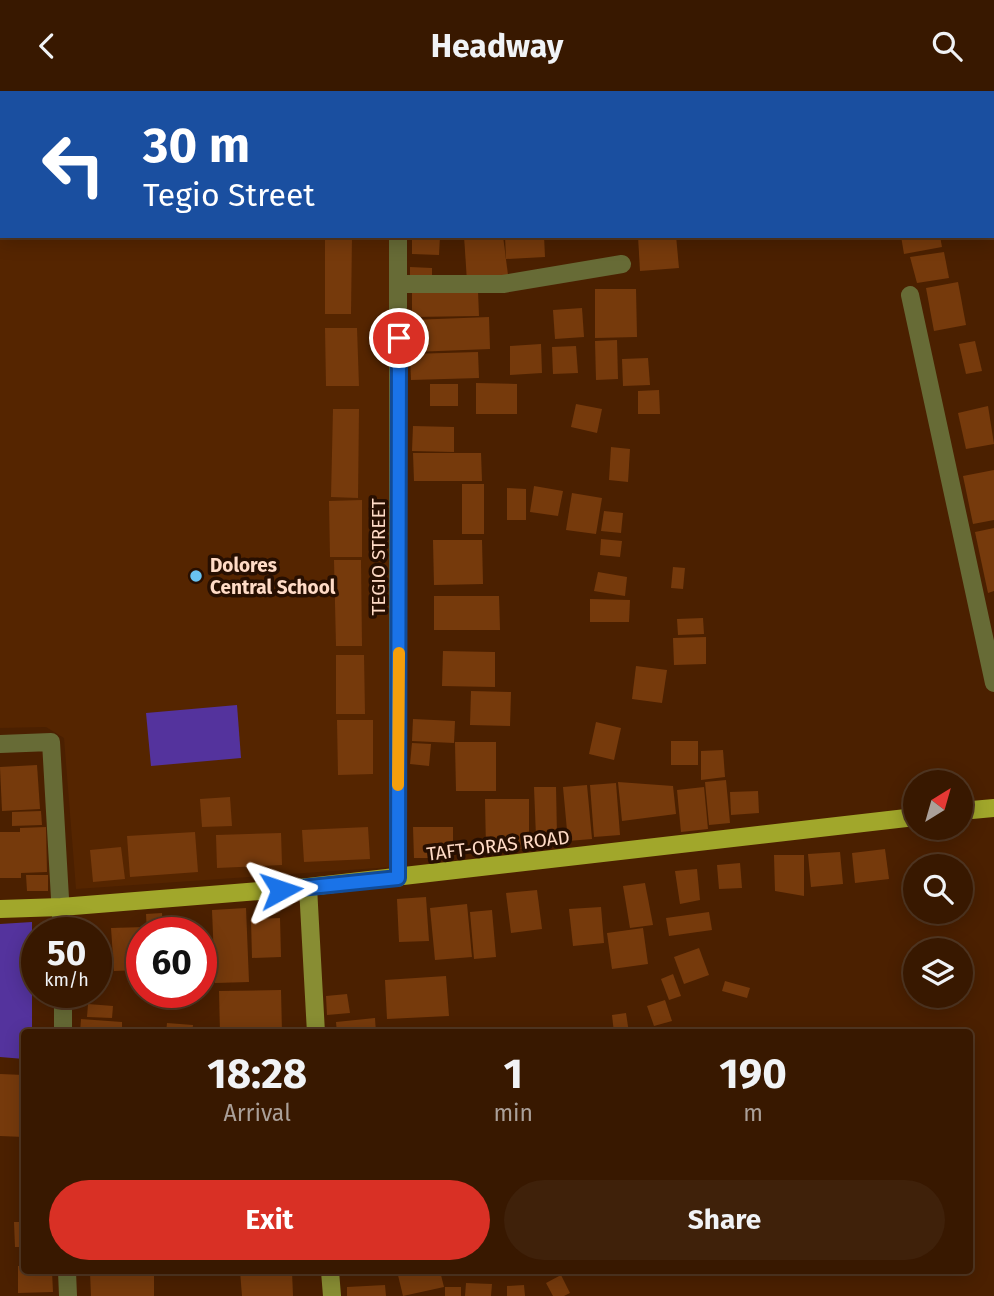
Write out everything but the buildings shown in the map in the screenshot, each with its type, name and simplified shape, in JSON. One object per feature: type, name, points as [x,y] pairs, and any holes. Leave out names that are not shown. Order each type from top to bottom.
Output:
[{"type":"main road","points":[[973,810],[994,808]]},
{"type":"main road","name":"TAFT-ORAS ROAD","points":[[0,909],[61,907],[398,878],[903,818]]},
{"type":"street","name":"TEGIO STREET","points":[[398,238],[398,878]]},
{"type":"street","points":[[399,284],[503,284],[622,264]]},
{"type":"street","points":[[910,295],[994,683]]},
{"type":"street","points":[[0,744],[51,742],[61,917]]},
{"type":"street","points":[[308,887],[316,1029]]},
{"type":"street","points":[[63,1008],[63,1029]]},
{"type":"street","points":[[67,1274],[68,1296]]},
{"type":"street","points":[[330,1274],[332,1296]]},
{"type":"shaded area","name":"Dolores Central School","points":[[0,238],[393,238],[392,867],[76,889],[64,738],[46,727],[0,728]]},
{"type":"shaded area","points":[[237,705],[241,758],[151,766],[146,713]]},
{"type":"shaded area","points":[[21,923],[21,1008],[32,1008],[32,1029],[21,1029],[21,1059],[0,1057],[0,924]]},
{"type":"slow traffic","points":[[398,785],[399,653]]},
{"type":"place","name":"Dolores Central School","points":[[196,576]]},
{"type":"route","points":[[281,890],[398,878],[399,338]]}]
